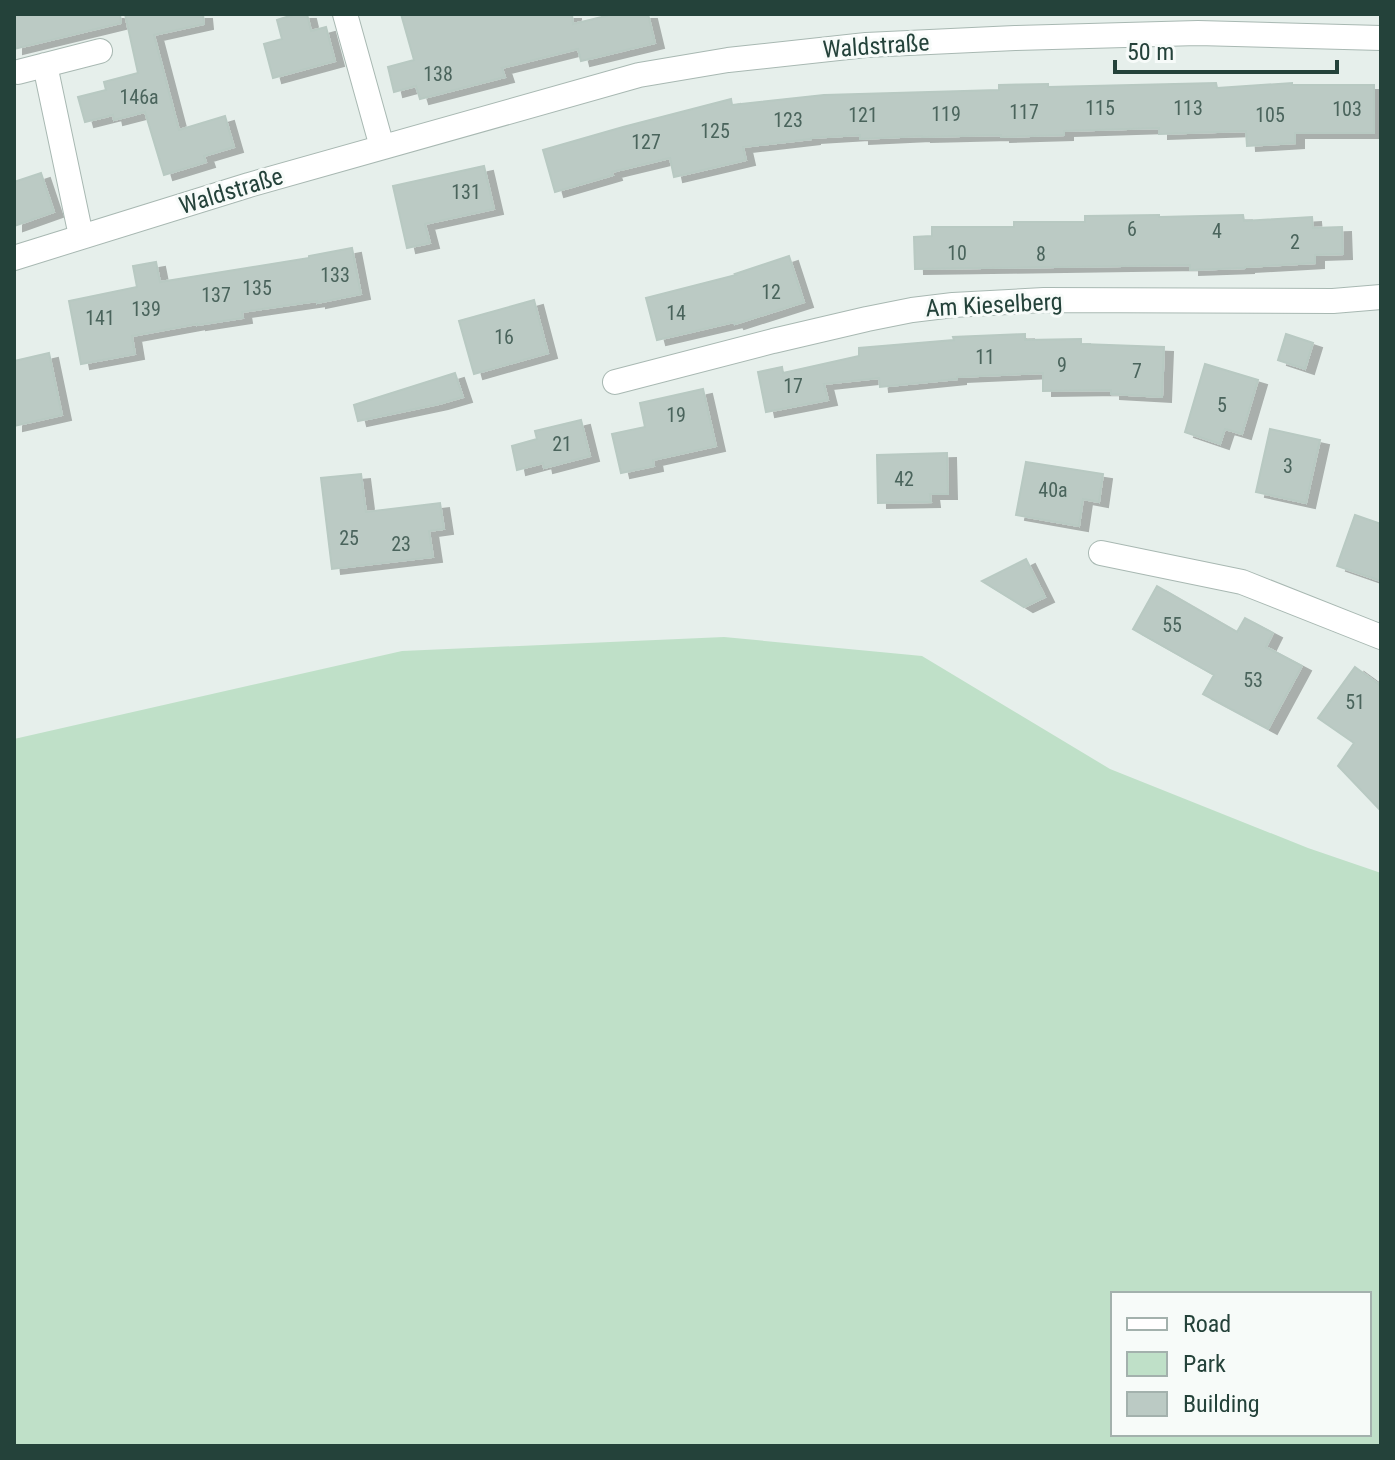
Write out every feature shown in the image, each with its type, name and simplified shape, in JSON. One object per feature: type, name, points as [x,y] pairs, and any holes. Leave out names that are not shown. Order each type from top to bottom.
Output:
[{"type":"street","points":[[345,14],[382,147]]},
{"type":"street","name":"Waldstraße","points":[[14,258],[249,185],[639,75],[728,60],[866,45],[1197,24],[1381,38]]},
{"type":"street","points":[[18,72],[100,51]]},
{"type":"street","points":[[45,65],[81,236]]},
{"type":"street","name":"Am Kieselberg","points":[[615,382],[867,319],[953,305],[1044,300],[1333,301],[1381,297]]},
{"type":"street","points":[[1101,553],[1242,582],[1381,637]]},
{"type":"green space","points":[[724,637],[922,656],[1110,769],[1308,848],[1381,873],[1381,1446],[14,1446],[14,739],[402,651]]},
{"type":"building","points":[[14,14],[120,14],[121,23],[14,49]]},
{"type":"building","points":[[125,14],[203,14],[204,24],[154,35],[179,130],[225,116],[234,147],[204,156],[206,162],[164,175],[145,112],[114,120],[113,115],[85,122],[78,97],[106,90],[104,82],[138,73]]},
{"type":"building","points":[[307,14],[311,31],[326,27],[335,61],[273,78],[264,44],[282,39],[277,20]]},
{"type":"building","points":[[401,14],[572,14],[573,24],[614,14],[648,14],[655,43],[581,61],[578,49],[502,68],[505,77],[420,99],[416,86],[394,92],[388,67],[414,60]]},
{"type":"building","points":[[1216,83],[1217,88],[1292,83],[1374,85],[1374,133],[1295,133],[1295,143],[1247,146],[1246,131],[1159,134],[1159,128],[1064,131],[1064,135],[1001,137],[860,139],[860,135],[811,138],[743,147],[746,160],[674,177],[670,158],[612,172],[613,175],[555,192],[543,150],[731,99],[732,105],[824,95],[999,90],[999,85],[1048,84],[1048,87]]},
{"type":"building","points":[[484,166],[494,209],[425,224],[430,243],[407,248],[393,186]]},
{"type":"building","points":[[41,173],[54,212],[14,226],[14,182]]},
{"type":"building","points":[[1243,215],[1244,221],[1312,217],[1313,228],[1342,227],[1343,254],[1315,255],[1315,263],[1190,270],[1190,265],[915,269],[914,237],[932,236],[932,227],[1014,227],[1014,222],[1085,222],[1085,216]]},
{"type":"building","points":[[352,248],[361,294],[242,312],[243,318],[132,336],[135,354],[81,364],[69,301],[137,287],[133,266],[156,262],[160,282]]},
{"type":"building","points":[[789,256],[804,302],[735,324],[657,340],[646,298],[736,275]]},
{"type":"building","points":[[534,300],[548,353],[474,374],[459,321]]},
{"type":"building","points":[[1025,334],[1025,340],[1081,339],[1081,344],[1164,347],[1162,397],[1111,394],[1111,390],[1043,391],[1043,373],[957,377],[880,387],[879,378],[824,384],[828,400],[766,412],[758,372],[782,367],[783,373],[859,356],[859,348],[954,340],[953,337]]},
{"type":"building","points":[[1286,334],[1313,343],[1305,369],[1278,360]]},
{"type":"building","points":[[49,353],[62,415],[14,426],[14,361]]},
{"type":"building","points":[[1205,364],[1258,380],[1242,434],[1225,429],[1220,444],[1185,432]]},
{"type":"building","points":[[455,373],[463,397],[358,421],[354,405]]},
{"type":"building","points":[[703,389],[716,446],[653,460],[654,466],[621,473],[612,434],[645,427],[640,403]]},
{"type":"building","points":[[581,420],[590,456],[544,468],[543,463],[517,470],[512,446],[537,439],[535,431]]},
{"type":"building","points":[[1270,429],[1320,440],[1306,503],[1256,492]]},
{"type":"building","points":[[947,453],[948,494],[930,494],[931,502],[878,503],[877,455]]},
{"type":"building","points":[[1026,462],[1103,474],[1099,502],[1083,499],[1079,526],[1016,515]]},
{"type":"building","points":[[361,474],[366,512],[440,503],[444,529],[429,531],[433,557],[332,569],[321,478]]},
{"type":"building","points":[[1355,515],[1381,524],[1381,581],[1337,566]]},
{"type":"building","points":[[1026,559],[1045,597],[1024,607],[982,581]]},
{"type":"building","points":[[1157,586],[1237,632],[1245,618],[1273,633],[1266,647],[1302,666],[1268,729],[1203,694],[1214,675],[1133,629]]},
{"type":"building","points":[[1355,667],[1381,686],[1381,811],[1338,766],[1354,743],[1318,718]]}]
